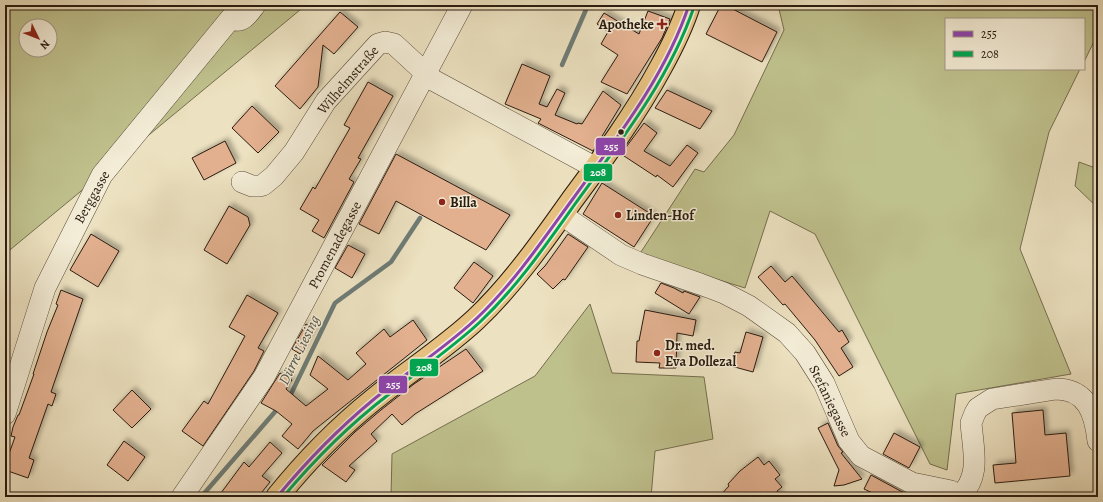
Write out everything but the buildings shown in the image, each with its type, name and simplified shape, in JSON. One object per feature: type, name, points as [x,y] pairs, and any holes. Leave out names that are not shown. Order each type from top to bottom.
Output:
[{"type":"main road","points":[[277,497],[321,446],[349,420],[460,334],[508,284],[562,215],[622,133],[647,93],[683,25],[688,5]]},
{"type":"street","name":"Berggasse","points":[[5,414],[45,288],[102,175],[231,12],[238,21],[246,17],[255,5]]},
{"type":"street","name":"Promenadegasse","points":[[182,497],[264,377],[462,5]]},
{"type":"street","name":"Wilhelmstraße","points":[[242,182],[252,186],[259,186],[263,185],[274,176],[294,152],[326,101],[378,44],[387,42],[394,44],[433,80],[596,168]]},
{"type":"street","name":"Stefaniegasse","points":[[562,215],[621,256],[724,293],[749,306],[787,333],[805,353],[824,383],[849,441],[861,456],[912,484],[951,491],[958,497]]},
{"type":"street","points":[[958,497],[966,490],[973,475],[971,423],[975,413],[982,404],[992,399],[1056,389],[1070,391],[1082,398],[1090,409],[1096,422],[1098,441]]},
{"type":"green space","points":[[5,5],[306,5],[5,254]]},
{"type":"green space","points":[[778,5],[1098,5],[1098,33],[1085,60],[1085,18],[945,18],[945,70],[1080,70],[1049,132],[1020,249],[1071,374],[956,394],[947,470],[930,464],[815,234],[770,211],[745,288],[639,255],[695,169],[704,172],[734,135],[784,30]]},
{"type":"green space","points":[[1079,162],[1098,169],[1098,208],[1075,186]]},
{"type":"green space","points":[[590,304],[612,373],[704,377],[713,439],[655,451],[651,497],[391,497],[392,454],[535,376]]},
{"type":"waterway","name":"Dürre Liesing","points":[[562,65],[588,5]]},
{"type":"waterway","name":"Dürre Liesing","points":[[287,398],[291,394],[335,303],[391,262],[420,218]]},
{"type":"waterway","name":"Dürre Liesing","points":[[201,497],[280,406]]},
{"type":"transit line","name":"255","points":[[277,497],[299,471],[347,422],[373,400],[464,330],[490,306],[515,277],[638,107],[667,57],[679,32],[689,5]]},
{"type":"transit line","name":"208","points":[[283,497],[307,469],[346,430],[399,386],[469,332],[494,309],[519,280],[642,110],[671,60],[684,34],[694,7]]},
{"type":"place","name":"Apotheke","points":[[662,24]]},
{"type":"place","name":"Billa","points":[[442,202]]},
{"type":"place","name":"Linden-Hof","points":[[618,215]]},
{"type":"place","name":"Dr. med. Eva Dollezal","points":[[657,353]]}]
